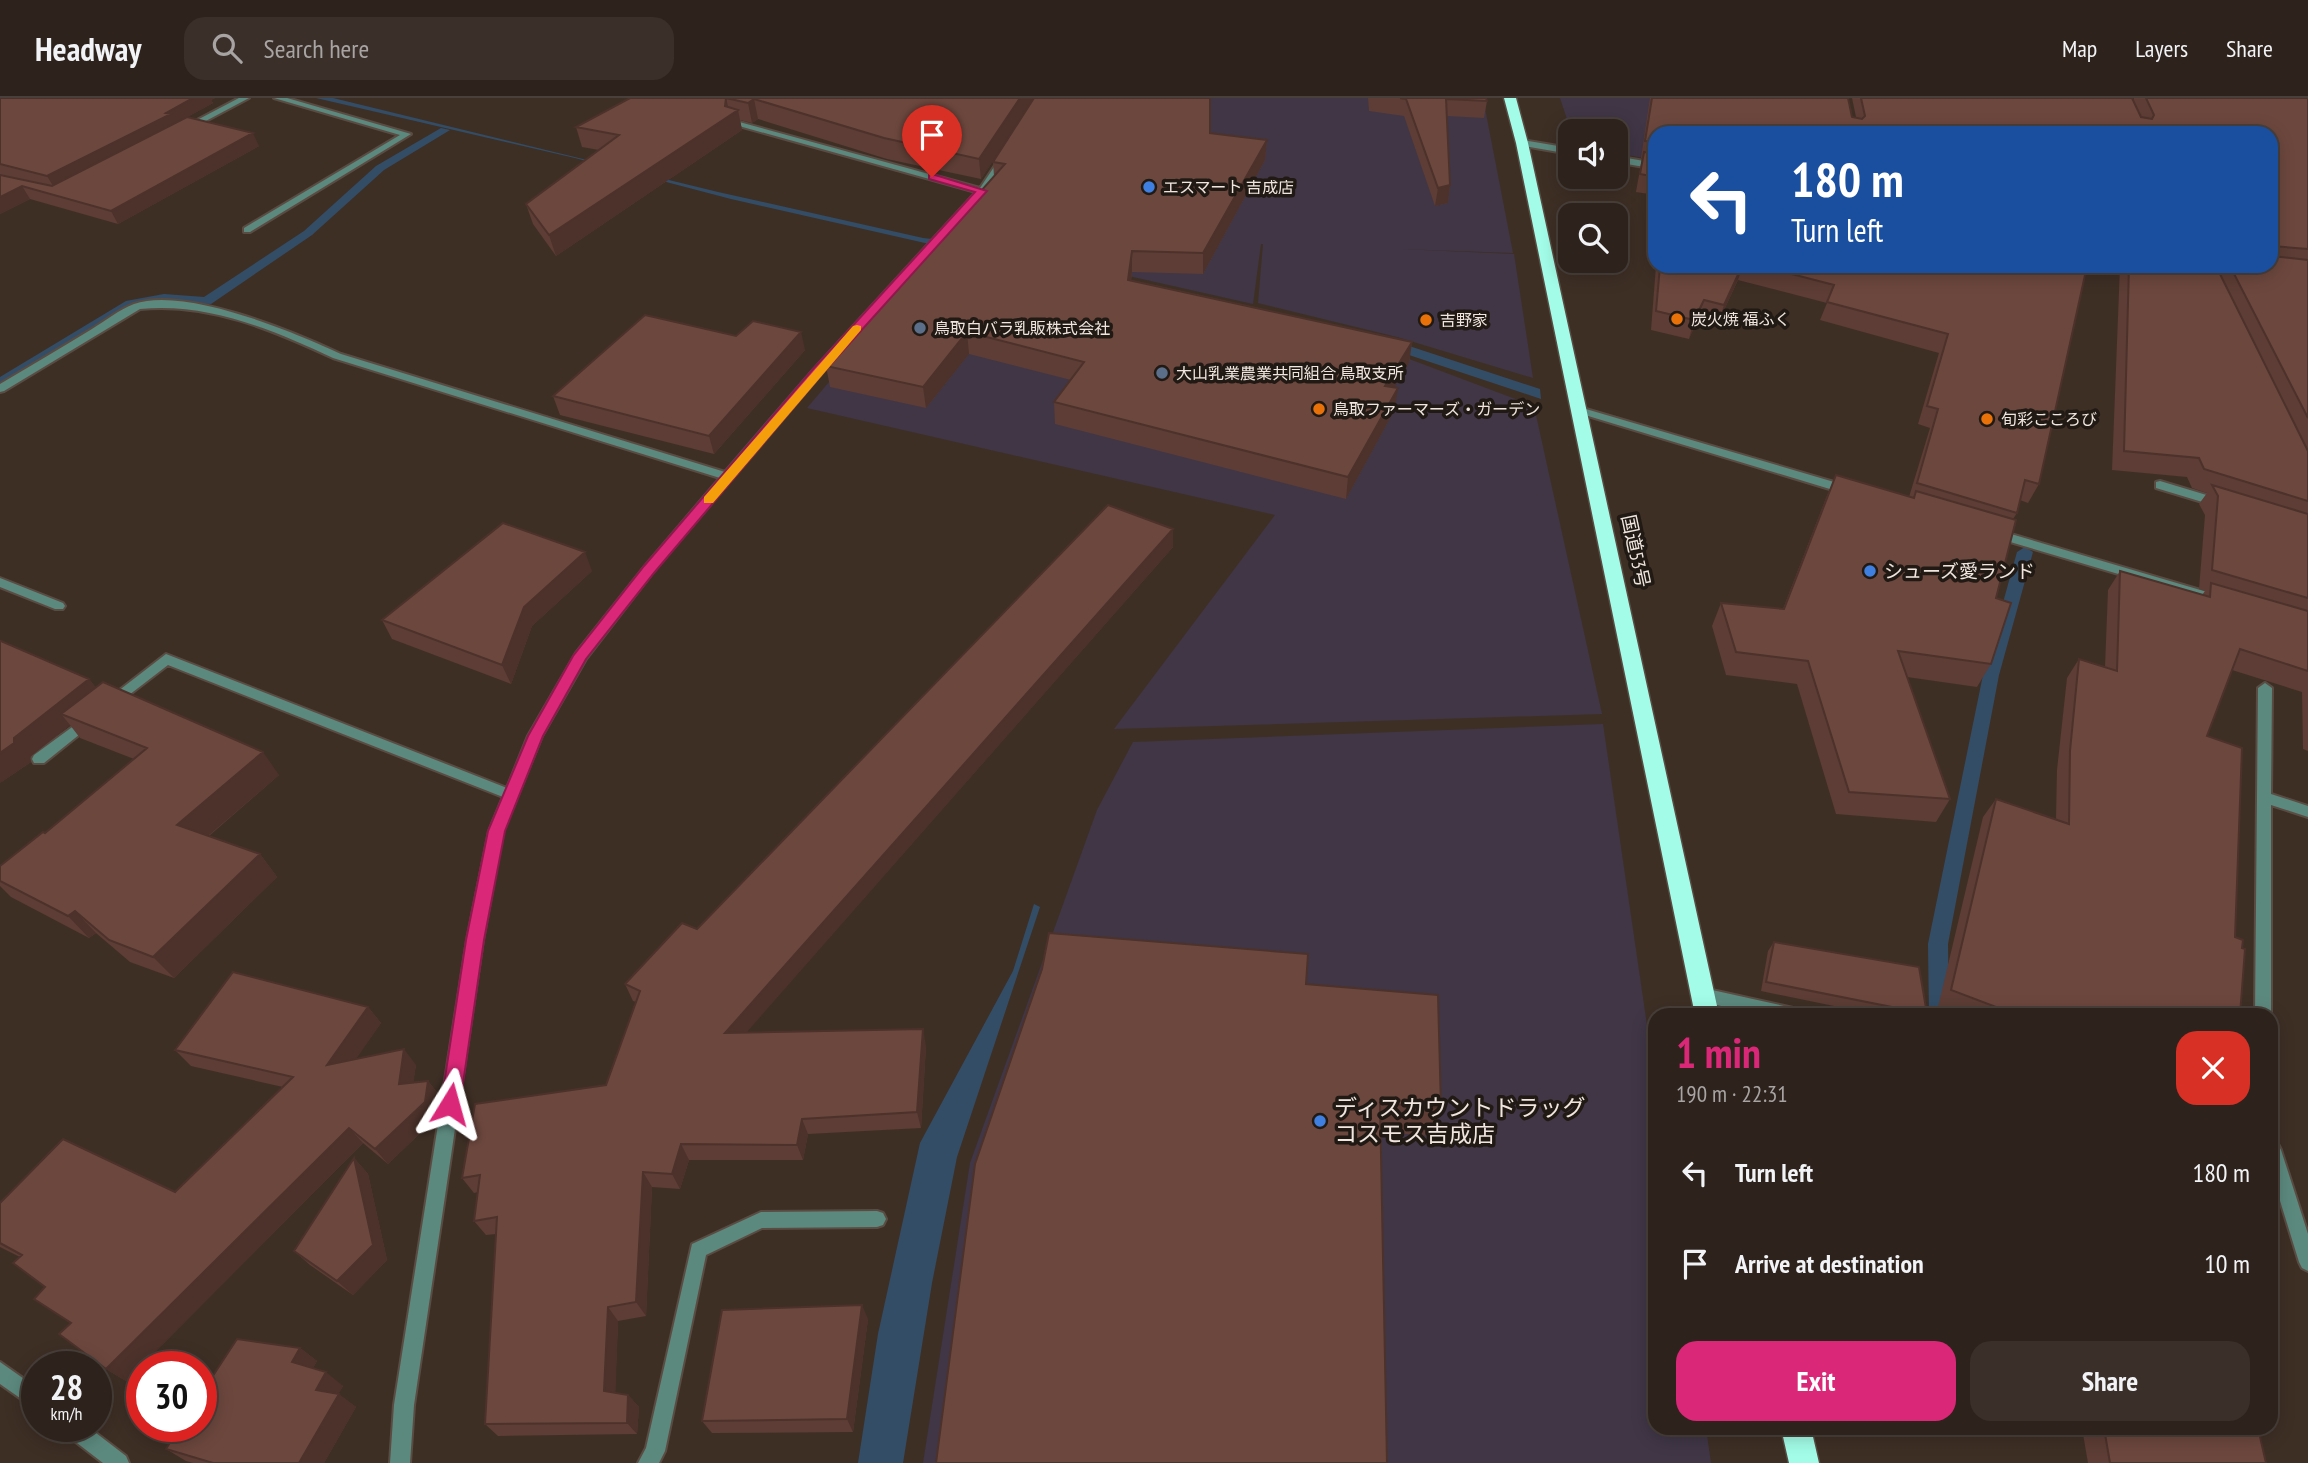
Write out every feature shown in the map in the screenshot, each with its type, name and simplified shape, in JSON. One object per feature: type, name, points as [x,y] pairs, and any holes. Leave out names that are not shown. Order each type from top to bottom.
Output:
[{"type":"highway","name":"国道53号","points":[[1510,98],[1522,143],[1706,1008]]},
{"type":"highway","points":[[1798,1435],[1804,1463]]},
{"type":"street","points":[[174,135],[246,98]]},
{"type":"street","points":[[247,230],[407,134],[278,98]]},
{"type":"street","points":[[735,122],[982,191]]},
{"type":"street","points":[[400,1463],[404,1405],[475,940],[496,831],[536,736],[581,656],[818,371],[982,191],[1015,140]]},
{"type":"street","points":[[1522,143],[1558,149]]},
{"type":"street","points":[[1628,161],[1648,165]]},
{"type":"street","points":[[0,389],[137,306],[155,302],[166,303],[198,307],[287,332],[337,356],[728,477]]},
{"type":"street","points":[[1579,410],[1858,493]]},
{"type":"street","points":[[2160,485],[2234,507]]},
{"type":"street","points":[[1978,528],[2231,603]]},
{"type":"street","points":[[0,582],[58,606]]},
{"type":"street","points":[[39,760],[166,659],[511,795]]},
{"type":"street","points":[[2263,1008],[2265,688]]},
{"type":"street","points":[[2266,798],[2308,812]]},
{"type":"street","points":[[1703,995],[1762,1008]]},
{"type":"street","points":[[2278,1169],[2308,1262]]},
{"type":"street","points":[[648,1463],[655,1451],[698,1250],[761,1220],[877,1219]]},
{"type":"street","points":[[0,1371],[21,1387]]},
{"type":"street","points":[[92,1442],[119,1463]]},
{"type":"shaded area","points":[[1053,98],[1483,98],[1513,253],[1399,249],[1514,254],[1533,378],[1397,337],[1258,303],[1263,244],[1253,304],[951,236]]},
{"type":"shaded area","points":[[1560,98],[1700,98],[1665,126],[1648,126],[1648,159],[1628,155],[1628,119],[1567,119]]},
{"type":"shaded area","points":[[939,252],[1388,351],[1534,406],[1602,714],[1114,729],[1275,515],[807,408]]},
{"type":"shaded area","name":"ディスカウントドラッグ コスモス吉成店","points":[[1603,724],[1648,1032],[1648,1435],[1707,1435],[1711,1463],[923,1463],[970,1163],[1097,810],[1133,742]]},
{"type":"water","points":[[316,98],[333,98],[718,192],[923,238],[959,242],[1397,342],[1540,389],[1541,399],[1388,348],[731,199],[575,158]]},
{"type":"water","points":[[1034,904],[1040,907],[957,1157],[932,1283],[903,1463],[858,1463],[878,1334],[920,1143],[1013,971]]},
{"type":"building","points":[[0,98],[193,98],[166,113],[171,114],[47,176],[0,164]]},
{"type":"building","points":[[630,98],[726,98],[725,106],[738,110],[549,235],[526,204],[619,135],[576,127]]},
{"type":"building","points":[[726,98],[1020,98],[979,159],[884,138],[754,99],[748,103]]},
{"type":"building","points":[[1034,98],[1210,98],[1210,133],[1267,140],[1203,253],[1132,251],[1128,280],[1412,342],[1385,386],[1398,388],[1348,477],[1054,402],[1084,362],[967,332],[923,387],[826,366],[1005,164],[993,162]]},
{"type":"building","points":[[1400,98],[1486,98],[1487,101],[1446,99],[1450,185],[1438,188],[1406,99]]},
{"type":"building","points":[[1652,98],[1848,98],[1852,117],[1862,119],[1865,116],[1861,98],[2132,98],[2141,117],[2152,119],[2154,115],[2146,98],[2308,98],[2308,249],[2278,246],[2278,126],[1648,126],[1648,142],[1645,141]]},
{"type":"building","points":[[187,117],[253,133],[111,211],[22,186],[0,197],[0,175],[52,186]]},
{"type":"building","points":[[1644,152],[1648,153],[1648,176],[1640,174]]},
{"type":"building","points":[[2278,257],[2308,260],[2308,418],[2234,273],[2278,273]]},
{"type":"building","points":[[1659,273],[1739,273],[1724,305],[1704,300],[1694,320],[1656,311]]},
{"type":"building","points":[[1788,273],[2085,273],[2039,484],[2025,480],[2017,513],[1917,483],[1938,409],[1927,406],[1948,334],[1827,302],[1834,285]]},
{"type":"building","points":[[2129,273],[2219,273],[2308,451],[2308,501],[2204,469],[2199,458],[2124,451]]},
{"type":"building","points":[[645,315],[736,336],[753,321],[801,332],[709,436],[553,396]]},
{"type":"building","points":[[1836,475],[1914,498],[1916,491],[2016,520],[1996,598],[2011,603],[1991,664],[1898,651],[1950,799],[1849,792],[1808,661],[1736,652],[1721,603],[1784,609]]},
{"type":"building","points":[[2212,485],[2308,514],[2308,598],[2212,570],[2218,496]]},
{"type":"building","points":[[1108,505],[1173,529],[725,1033],[923,1029],[917,1112],[802,1119],[797,1145],[681,1144],[672,1174],[643,1172],[636,1302],[608,1307],[604,1391],[628,1395],[627,1423],[485,1424],[497,1217],[474,1221],[480,1175],[462,1178],[475,1104],[606,1085],[640,991],[625,984],[682,923],[697,929]]},
{"type":"building","points":[[503,523],[585,552],[524,607],[502,665],[382,620]]},
{"type":"building","points":[[2120,571],[2210,597],[2211,583],[2308,611],[2308,671],[2240,649],[2207,736],[2242,748],[2235,937],[2243,940],[2242,948],[2245,949],[2241,1008],[1999,1008],[1951,990],[1996,799],[2069,824],[2070,751],[2079,659],[2117,671]]},
{"type":"building","points":[[0,641],[89,679],[14,738],[14,743],[0,753]]},
{"type":"building","points":[[103,682],[263,752],[177,825],[260,854],[153,957],[109,940],[75,911],[68,916],[0,881],[0,866],[45,833],[147,748],[61,714]]},
{"type":"building","points":[[1049,933],[1308,954],[1306,984],[1438,995],[1441,1108],[1380,1103],[1387,1463],[936,1463],[975,1164],[1042,969]]},
{"type":"building","points":[[1774,942],[1919,967],[1926,1008],[1897,1008],[1766,982]]},
{"type":"building","points":[[233,972],[368,1007],[327,1065],[404,1049],[399,1084],[428,1081],[425,1102],[375,1149],[349,1128],[112,1363],[112,1351],[82,1351],[59,1334],[71,1323],[34,1299],[45,1287],[13,1263],[22,1255],[0,1243],[0,1203],[63,1139],[175,1192],[293,1077],[175,1050]]},
{"type":"building","points":[[354,1158],[373,1245],[337,1281],[294,1251]]},
{"type":"building","points":[[862,1305],[847,1419],[702,1421],[722,1310]]},
{"type":"building","points":[[237,1339],[300,1348],[292,1362],[326,1372],[316,1390],[339,1394],[299,1463],[213,1463],[166,1449],[170,1442],[217,1442],[217,1370]]},
{"type":"building","points":[[2105,1435],[2260,1435],[2266,1463],[2110,1463]]},
{"type":"waterway","points":[[0,383],[130,304],[164,298],[207,301],[308,233],[380,168],[445,130]]},
{"type":"waterway","points":[[1939,1008],[1938,944],[1991,675],[2025,552]]},
{"type":"slow traffic","points":[[709,500],[857,328]]},
{"type":"place","name":"エスマート 吉成店","points":[[1149,187]]},
{"type":"place","name":"炭火焼 福ふく","points":[[1677,319]]},
{"type":"place","name":"吉野家","points":[[1426,320]]},
{"type":"place","name":"鳥取白バラ乳販株式会社","points":[[920,328]]},
{"type":"place","name":"大山乳業農業共同組合 鳥取支所","points":[[1162,373]]},
{"type":"place","name":"鳥取ファーマーズ・ガーデン","points":[[1319,409]]},
{"type":"place","name":"旬彩こころび","points":[[1987,419]]},
{"type":"place","name":"シューズ愛ランド","points":[[1870,571]]},
{"type":"place","name":"ディスカウントドラッグ コスモス吉成店","points":[[1320,1121]]},
{"type":"route","points":[[450,1104],[475,940],[496,831],[536,736],[581,656],[649,569],[818,371],[982,191],[932,177]]}]
